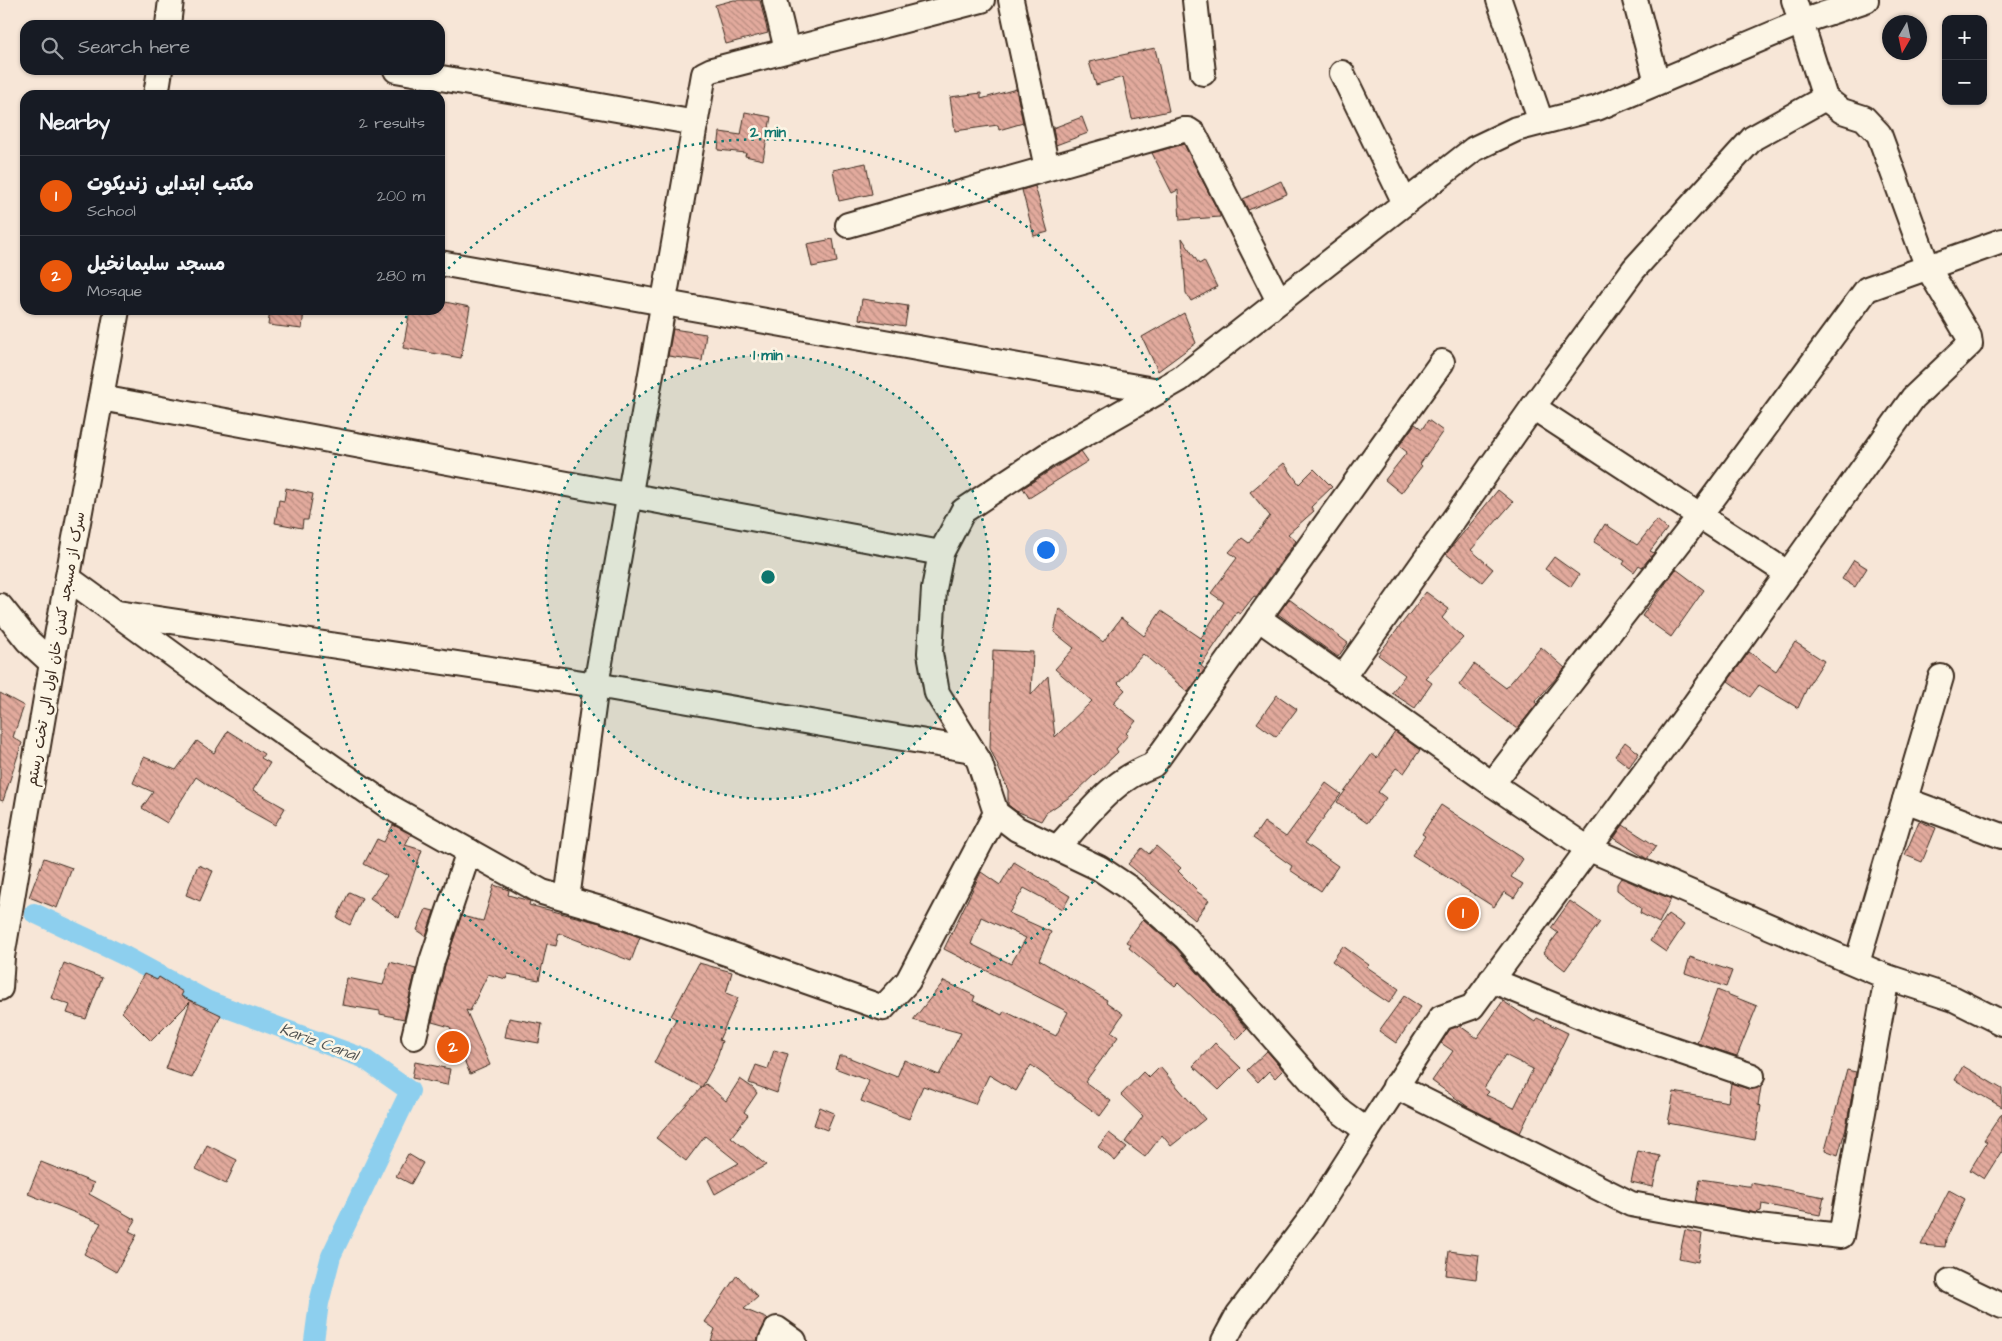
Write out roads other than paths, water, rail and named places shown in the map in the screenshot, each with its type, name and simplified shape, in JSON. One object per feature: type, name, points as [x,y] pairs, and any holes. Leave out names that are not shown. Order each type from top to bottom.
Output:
[{"type":"street","points":[[169,20],[171,0]]},
{"type":"street","points":[[774,0],[787,50]]},
{"type":"street","points":[[567,899],[596,685],[704,74],[712,70],[787,50],[982,0]]},
{"type":"street","points":[[1011,0],[1047,168]]},
{"type":"street","points":[[1194,0],[1203,73]]},
{"type":"street","points":[[1499,0],[1541,122]]},
{"type":"street","points":[[1635,0],[1657,82]]},
{"type":"street","points":[[1367,1131],[1340,1111],[1322,1092],[1186,938],[1129,888],[1099,868],[1017,829],[996,813],[979,761],[937,693],[930,653],[934,589],[941,553],[963,511],[1048,454],[1180,379],[1474,149],[1516,129],[1596,108],[1657,82],[1798,11],[1866,0]]},
{"type":"street","points":[[1224,1341],[1238,1314],[1312,1217],[1395,1086],[1441,1018],[1472,1007],[1692,707],[1913,398],[1970,344],[1969,337],[1928,268],[1879,134],[1864,118],[1842,111],[1825,98],[1798,11]]},
{"type":"street","points":[[1342,73],[1406,203]]},
{"type":"street","points":[[157,90],[159,75]]},
{"type":"street","points":[[424,75],[696,123]]},
{"type":"street","points":[[1342,678],[1533,407],[1634,269],[1753,138],[1825,98]]},
{"type":"street","points":[[848,225],[1182,130],[1188,130],[1194,134],[1279,301]]},
{"type":"street","points":[[1492,784],[1699,517],[1867,289],[2002,241]]},
{"type":"street","points":[[445,264],[1159,391]]},
{"type":"street","name":"سرک از مسجد کندن خان اول الی تخت رستم","points":[[0,988],[2,957],[52,663],[116,315]]},
{"type":"street","points":[[1057,848],[1117,783],[1134,772],[1153,765],[1442,362]]},
{"type":"street","points":[[101,398],[941,553]]},
{"type":"street","points":[[1533,407],[1787,573]]},
{"type":"street","points":[[68,578],[212,683],[388,806],[542,892],[604,910],[883,1008],[908,981],[996,813]]},
{"type":"street","points":[[0,606],[28,641],[52,663]]},
{"type":"street","points":[[114,612],[596,685],[972,750]]},
{"type":"street","points":[[1258,618],[1492,784],[1587,848],[1887,976],[1954,999],[2002,1023]]},
{"type":"street","points":[[1857,963],[1941,677]]},
{"type":"street","points":[[1905,800],[2002,836]]},
{"type":"street","points":[[414,1037],[432,961],[469,851]]},
{"type":"street","points":[[1395,1086],[1631,1204],[1758,1227],[1842,1236],[1887,976]]},
{"type":"street","points":[[1491,980],[1597,1022],[1752,1076]]},
{"type":"street","points":[[1950,1281],[2002,1306]]},
{"type":"street","points":[[771,1341],[777,1329],[794,1341]]},
{"type":"waterway","name":"Kariz Canal","points":[[34,913],[123,955],[208,1001],[363,1058],[410,1091],[331,1256],[319,1303],[314,1341]]},
{"type":"place","name":"مکتب ابتدایی زندیکوت","points":[[1463,913]]},
{"type":"place","name":"مسجد سلیمانخیل","points":[[453,1047]]}]
